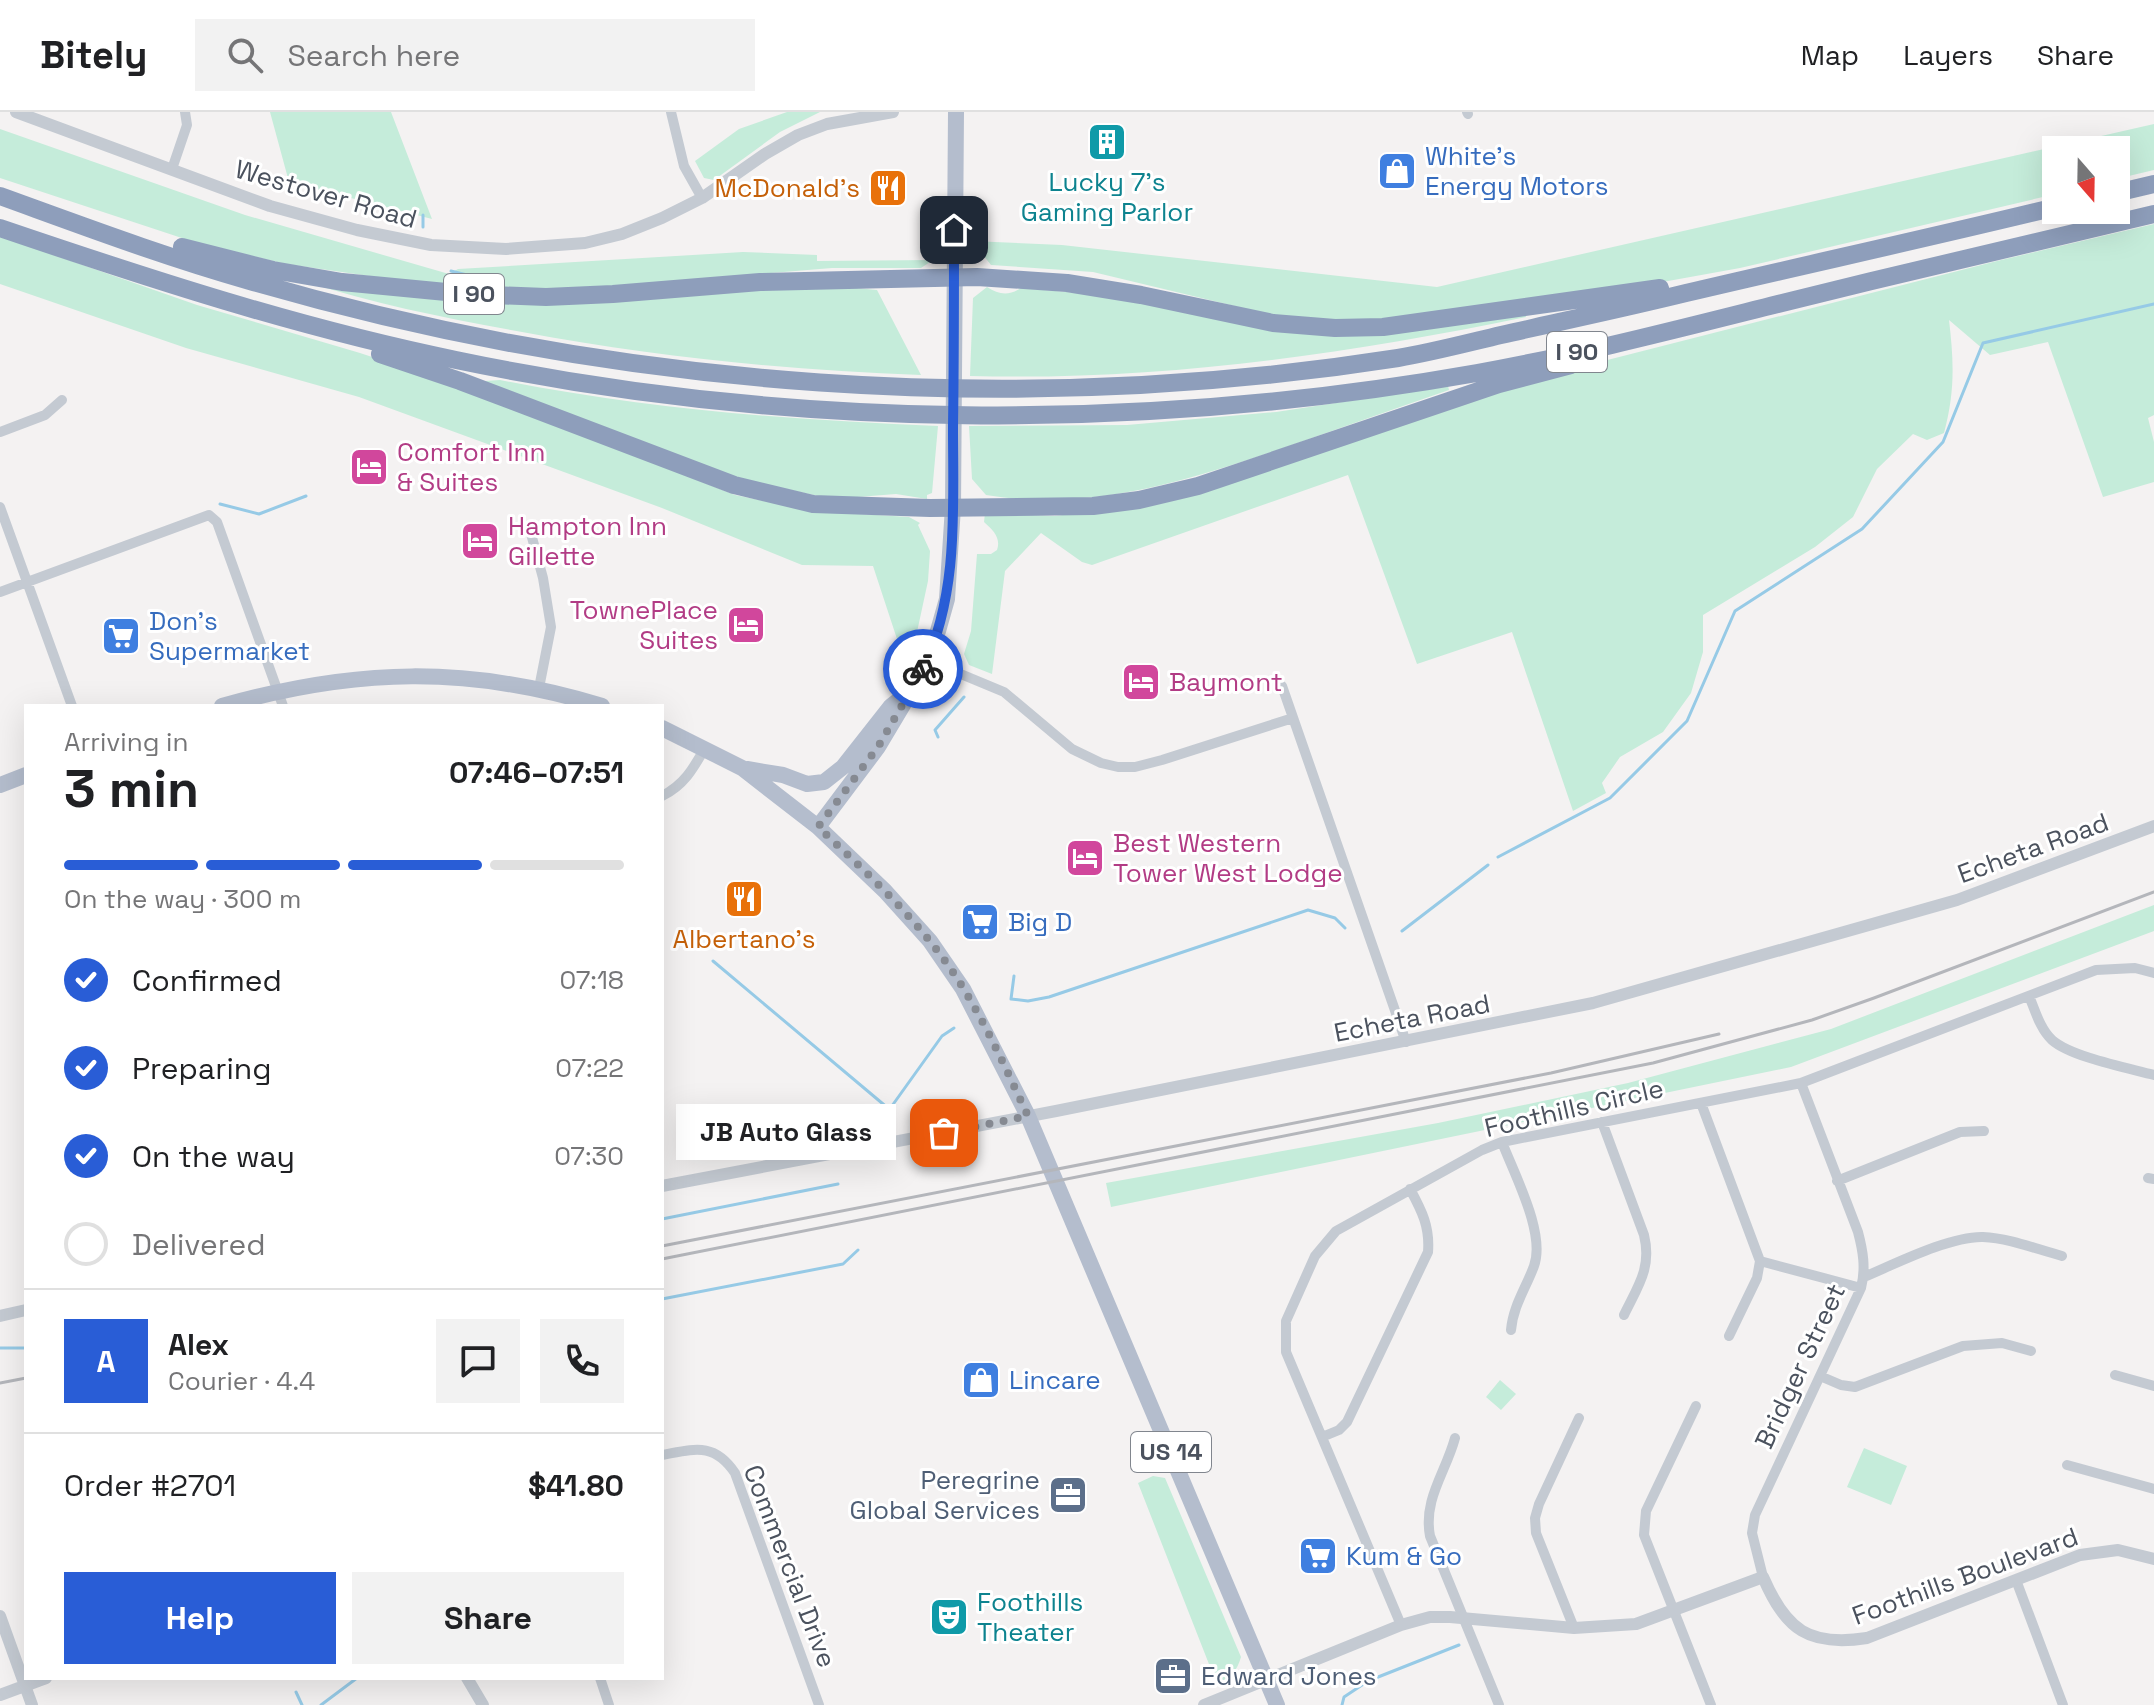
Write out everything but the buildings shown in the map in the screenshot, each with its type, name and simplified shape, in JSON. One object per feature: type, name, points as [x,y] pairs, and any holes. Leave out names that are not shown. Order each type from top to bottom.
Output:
[{"type":"highway","points":[[2130,190],[2154,184]]},
{"type":"highway","name":"I 90","points":[[2,197],[273,270],[342,282],[467,294],[559,296],[760,282],[954,278],[1067,283],[1273,323],[1335,328],[1383,327],[1778,271]]},
{"type":"highway","name":"I 90","points":[[2,197],[250,281],[425,326],[563,353],[725,375],[830,385],[988,388],[1152,385],[1402,357],[2042,210]]},
{"type":"highway","name":"I 90","points":[[229,304],[427,354],[608,388],[714,401],[923,416],[1195,408],[1374,389],[1478,372],[1598,347],[2154,214]]},
{"type":"highway","name":"I 90","points":[[0,228],[460,381],[734,485],[813,504],[953,507],[1093,506],[1154,497],[1198,486],[1499,384],[1993,251]]},
{"type":"main road","points":[[664,729],[742,768],[818,827],[878,747],[927,660],[947,599],[953,507],[956,112]]},
{"type":"main road","points":[[237,704],[281,698],[340,680],[426,675],[472,677],[539,688],[595,704]]},
{"type":"main road","points":[[742,768],[783,775],[807,784],[824,782],[843,767],[891,706],[912,690]]},
{"type":"main road","points":[[0,785],[24,776]]},
{"type":"main road","name":"US 14","points":[[818,827],[885,891],[948,966],[973,1004],[1028,1116],[1277,1705]]},
{"type":"street","name":"Westover Road","points":[[16,112],[270,206],[357,230],[431,245],[506,249],[585,243],[635,229],[702,198],[798,135],[827,124],[893,112]]},
{"type":"street","points":[[172,169],[187,125],[185,112]]},
{"type":"street","points":[[671,112],[684,166],[702,198]]},
{"type":"street","points":[[0,432],[45,415],[62,400]]},
{"type":"street","points":[[0,507],[71,704]]},
{"type":"street","points":[[0,592],[209,515],[217,522],[281,698]]},
{"type":"street","points":[[530,530],[543,578],[551,627],[539,688]]},
{"type":"street","points":[[927,660],[1004,692],[1072,749],[1101,763],[1118,767],[1135,767],[1162,760],[1293,718]]},
{"type":"street","points":[[1282,686],[1406,1042]]},
{"type":"street","points":[[664,795],[678,788],[705,748]]},
{"type":"street","name":"Echeta Road","points":[[664,1186],[1593,1003],[1957,900],[2154,826]]},
{"type":"street","name":"Foothills Circle","points":[[1401,1625],[1286,1352],[1286,1321],[1315,1256],[1336,1231],[1502,1142],[1801,1083],[2096,970],[2135,968],[2154,973]]},
{"type":"street","points":[[2029,996],[2042,1026],[2052,1040],[2067,1050],[2154,1075]]},
{"type":"street","name":"Bridger Street","points":[[1763,1577],[1752,1533],[1755,1515],[1862,1282],[1864,1255],[1858,1232],[1801,1083]]},
{"type":"street","points":[[1701,1103],[1760,1261],[1757,1278],[1729,1336]]},
{"type":"street","points":[[1602,1122],[1648,1251],[1647,1267],[1624,1315]]},
{"type":"street","points":[[1837,1181],[1960,1132],[1984,1131]]},
{"type":"street","points":[[1502,1142],[1538,1238],[1535,1263],[1512,1313],[1511,1330]]},
{"type":"street","points":[[1322,1437],[1339,1430],[1347,1422],[1428,1252],[1429,1233],[1410,1189]]},
{"type":"street","points":[[1760,1261],[1862,1282],[1958,1240],[1978,1237],[1999,1238],[2062,1256]]},
{"type":"street","points":[[0,1316],[24,1310]]},
{"type":"street","points":[[1820,1376],[1855,1387],[1981,1342],[2002,1343],[2031,1351]]},
{"type":"street","points":[[2115,1375],[2154,1386]]},
{"type":"street","points":[[1696,1406],[1643,1523],[1647,1547],[1711,1705]]},
{"type":"street","points":[[1574,1628],[1536,1533],[1535,1518],[1579,1418]]},
{"type":"street","points":[[1455,1438],[1450,1458],[1428,1506],[1430,1536],[1499,1705]]},
{"type":"street","name":"Commercial Drive","points":[[664,1455],[697,1449],[713,1452],[726,1461],[735,1473],[819,1705]]},
{"type":"street","points":[[2067,1465],[2154,1489]]},
{"type":"street","name":"Foothills Boulevard","points":[[1763,1577],[1774,1604],[1793,1625],[1812,1637],[1838,1643],[1867,1638],[2080,1555],[2118,1550],[2154,1559]]},
{"type":"street","points":[[1204,1705],[1401,1625],[1430,1617],[1574,1628],[1636,1624],[1763,1577]]},
{"type":"street","points":[[2016,1580],[2063,1705]]},
{"type":"street","points":[[0,1616],[32,1705]]},
{"type":"street","points":[[0,1695],[41,1680]]},
{"type":"street","points":[[468,1680],[483,1705]]},
{"type":"street","points":[[601,1680],[609,1705]]},
{"type":"green space","points":[[270,112],[391,112],[432,219],[289,182]]},
{"type":"green space","points":[[787,112],[820,112],[780,132],[714,180],[704,178],[695,161],[739,129]]},
{"type":"green space","points":[[2154,124],[2154,170],[2130,176],[2130,136],[2101,136]]},
{"type":"green space","points":[[0,129],[245,215],[449,274],[458,269],[743,252],[817,255],[817,261],[933,260],[921,268],[832,268],[550,291],[446,287],[286,264],[200,244],[0,178]]},
{"type":"green space","points":[[2042,149],[2042,197],[1740,268],[1646,285],[1379,320],[1285,318],[1093,272],[991,265],[972,241],[1062,245],[1437,287]]},
{"type":"green space","points":[[2154,224],[2154,415],[2148,418],[2154,442],[2154,482],[2103,497],[2048,342],[1990,355],[1949,320],[1952,377],[1944,433],[1927,440],[1913,434],[1877,469],[1853,517],[1815,547],[1703,615],[1703,652],[1691,693],[1663,732],[1620,757],[1602,783],[1606,793],[1573,811],[1512,632],[1417,664],[1348,475],[1092,565],[1082,562],[1041,533],[1005,571],[992,674],[969,665],[964,654],[971,631],[977,554],[991,554],[998,546],[996,535],[984,522],[985,513],[1055,516],[1141,505],[1497,388]]},
{"type":"green space","points":[[0,236],[197,305],[454,384],[735,495],[812,511],[909,517],[920,523],[918,525],[930,551],[928,581],[917,632],[906,642],[897,639],[873,566],[802,565],[662,508],[359,397],[186,348],[0,284]]},
{"type":"green space","points":[[303,281],[419,296],[835,286],[877,290],[921,375],[771,366],[622,349],[440,316]]},
{"type":"green space","points":[[987,287],[1004,294],[1021,288],[1101,295],[1265,329],[1526,314],[1526,317],[1388,343],[1250,363],[1110,374],[970,376],[973,298]]},
{"type":"green space","points":[[500,380],[609,399],[718,412],[938,426],[932,493],[927,495],[927,499],[896,494],[832,499],[727,476],[497,389],[485,381]]},
{"type":"green space","points":[[1448,386],[1449,390],[1255,458],[1142,490],[1065,500],[1026,499],[986,495],[972,479],[969,426],[1127,425],[1276,412]]},
{"type":"green space","points":[[2154,905],[2154,931],[1791,1067],[1111,1207],[1106,1183],[1438,1123],[1628,1083],[1831,1029]]},
{"type":"green space","points":[[1500,1380],[1516,1394],[1501,1410],[1486,1397]]},
{"type":"green space","points":[[1864,1448],[1907,1466],[1891,1505],[1847,1487]]},
{"type":"green space","points":[[1153,1476],[1165,1478],[1241,1657],[1232,1674],[1221,1681],[1216,1682],[1138,1483]]},
{"type":"waterway","points":[[423,215],[423,227]]},
{"type":"waterway","points":[[451,271],[467,275]]},
{"type":"waterway","points":[[1498,857],[1610,798],[1687,721],[1735,611],[1862,529],[1943,442],[1983,343],[2154,304]]},
{"type":"waterway","points":[[220,504],[259,514],[306,496]]},
{"type":"waterway","points":[[938,737],[935,730],[964,697]]},
{"type":"waterway","points":[[1402,931],[1488,865]]},
{"type":"waterway","points":[[1014,976],[1011,999],[1028,1001],[1049,997],[1308,910],[1335,918],[1345,928]]},
{"type":"waterway","points":[[713,961],[889,1109]]},
{"type":"waterway","points":[[879,1124],[942,1036],[954,1028]]},
{"type":"waterway","points":[[664,1219],[838,1184]]},
{"type":"waterway","points":[[664,1299],[843,1264],[858,1250]]},
{"type":"waterway","points":[[0,1348],[24,1348]]},
{"type":"waterway","points":[[1342,1705],[1344,1697],[1368,1681],[1459,1645]]},
{"type":"waterway","points":[[321,1705],[354,1680]]},
{"type":"waterway","points":[[296,1692],[302,1705]]},
{"type":"railway","points":[[664,1259],[1653,1063],[1812,1020],[2154,892]]},
{"type":"railway","points":[[664,1246],[1551,1073],[1719,1034]]},
{"type":"railway","points":[[0,1383],[24,1378]]},
{"type":"way so far","points":[[923,669],[878,747],[818,827],[885,891],[930,941],[973,1004],[1028,1116],[944,1133]]},
{"type":"place","name":"Lucky 7's Gaming Parlor","points":[[1107,142]]},
{"type":"place","name":"White's Energy Motors","points":[[1397,171]]},
{"type":"place","name":"McDonald's","points":[[888,188]]},
{"type":"place","name":"Comfort Inn & Suites","points":[[369,467]]},
{"type":"place","name":"Hampton Inn Gillette","points":[[480,541]]},
{"type":"place","name":"TownePlace Suites","points":[[746,625]]},
{"type":"place","name":"Don's Supermarket","points":[[121,636]]},
{"type":"place","name":"Baymont","points":[[1141,682]]},
{"type":"place","name":"Best Western Tower West Lodge","points":[[1085,858]]},
{"type":"place","name":"Albertano's","points":[[744,899]]},
{"type":"place","name":"Big D","points":[[980,922]]},
{"type":"place","name":"JB Auto Glass","points":[[944,1133]]},
{"type":"place","name":"Lincare","points":[[981,1380]]},
{"type":"place","name":"Peregrine Global Services","points":[[1068,1495]]},
{"type":"place","name":"Kum & Go","points":[[1318,1556]]},
{"type":"place","name":"Foothills Theater","points":[[949,1617]]},
{"type":"place","name":"Edward Jones","points":[[1173,1676]]},
{"type":"route","points":[[923,669],[947,599],[953,507],[954,230]]}]
